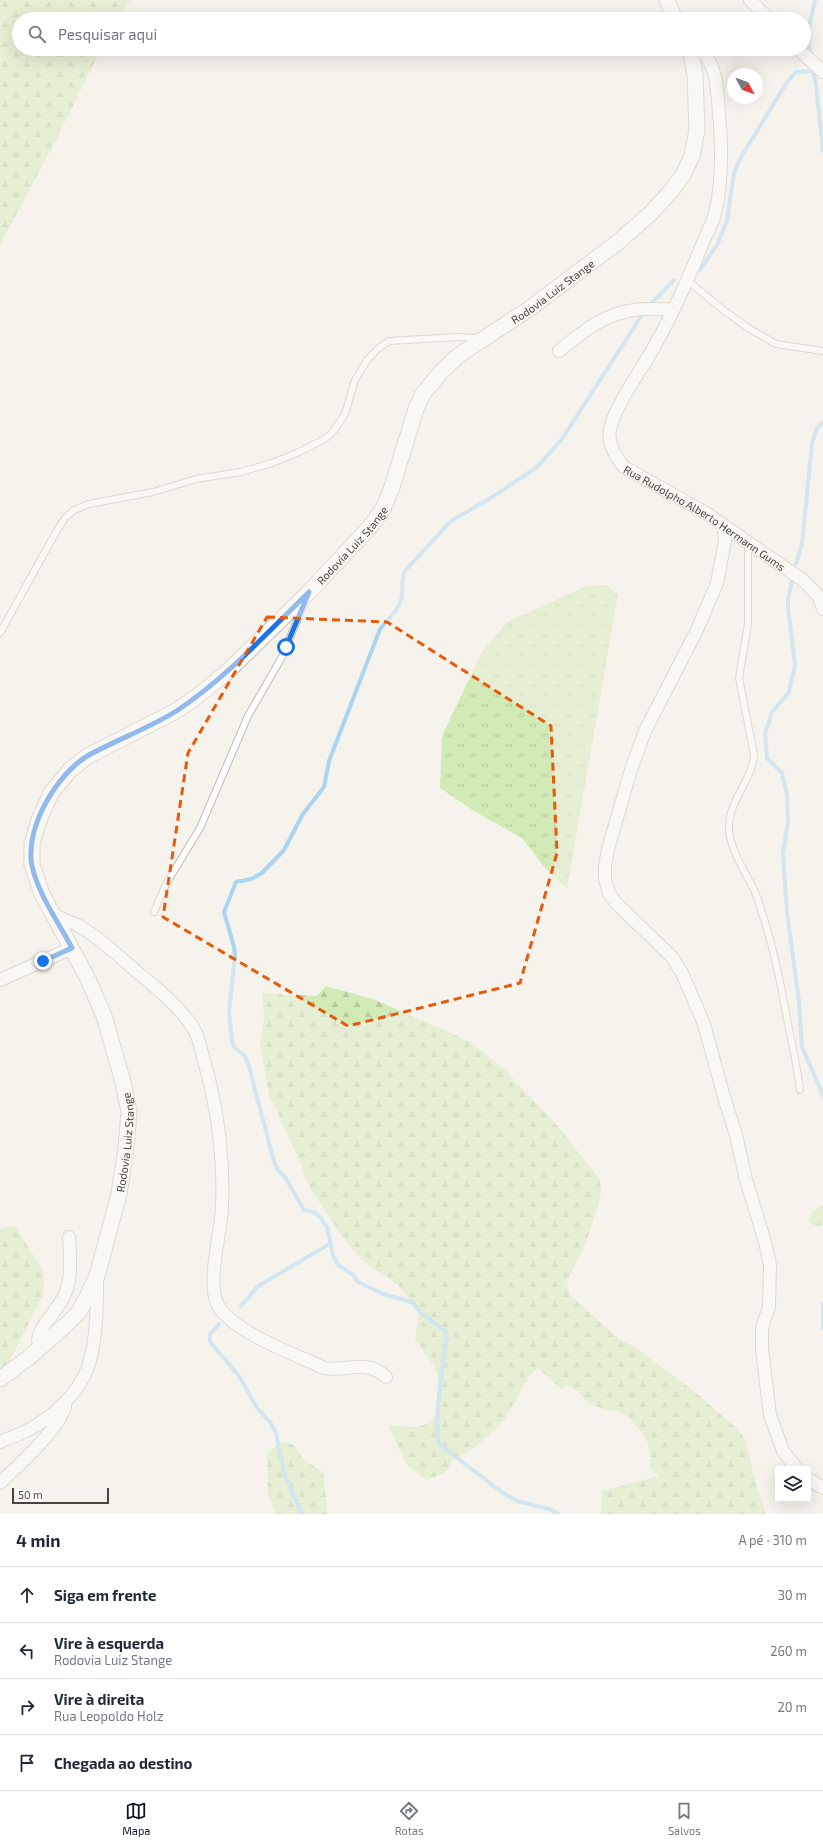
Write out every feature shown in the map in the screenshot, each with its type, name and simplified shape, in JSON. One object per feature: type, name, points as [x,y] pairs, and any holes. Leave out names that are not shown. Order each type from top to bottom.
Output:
[{"type":"street","points":[[667,0],[672,12]]},
{"type":"street","points":[[750,0],[762,12]]},
{"type":"street","name":"Rodovia Luiz Stange","points":[[0,1379],[42,1346],[79,1312],[97,1276],[119,1194],[130,1112],[104,1016],[88,979],[42,894],[32,865],[32,844],[39,820],[51,793],[70,770],[88,756],[176,711],[198,696],[226,673],[309,592],[369,528],[383,509],[392,487],[416,409],[424,394],[440,373],[459,355],[529,309],[618,242],[650,214],[672,190],[683,175],[692,156],[698,130],[695,75],[691,56]]},
{"type":"street","name":"Rua Rudolpho Alberto Hermann Gums","points":[[706,56],[710,60],[714,71],[721,132],[719,188],[714,217],[687,280],[654,347],[615,414],[610,430],[611,446],[615,456],[624,467],[706,513],[748,544],[804,581],[821,597],[823,609]]},
{"type":"street","points":[[806,56],[823,72]]},
{"type":"street","points":[[559,350],[595,323],[607,318],[636,310],[673,309]]},
{"type":"street","points":[[724,527],[725,541],[717,583],[697,630],[645,730],[631,770],[608,849],[605,866],[605,879],[609,892],[616,903],[672,957],[682,973],[704,1024],[736,1135],[746,1180],[765,1242],[770,1265],[769,1307],[762,1328],[762,1349],[770,1415],[782,1451],[794,1466]]},
{"type":"street","points":[[54,915],[80,926],[105,944],[174,1005],[185,1017],[196,1033],[210,1080],[222,1161],[222,1208],[214,1281],[215,1295],[222,1312],[240,1328],[324,1368],[332,1369],[360,1366],[370,1367],[386,1377]]},
{"type":"street","points":[[0,980],[72,948]]},
{"type":"street","points":[[42,1346],[38,1341],[39,1335],[54,1313],[69,1285],[69,1237]]},
{"type":"street","points":[[0,1442],[28,1430],[48,1417],[68,1398],[80,1383],[88,1367],[96,1319],[97,1276]]},
{"type":"street","points":[[0,1483],[24,1460],[51,1430],[64,1412],[68,1398]]},
{"type":"street","points":[[811,1481],[823,1488]]},
{"type":"lane","points":[[687,280],[723,310],[750,329],[776,344],[823,351]]},
{"type":"lane","points":[[0,633],[56,532],[65,518],[74,510],[89,504],[153,492],[196,479],[241,472],[296,454],[332,434],[345,414],[355,380],[368,359],[389,341],[458,337],[482,339]]},
{"type":"lane","points":[[748,544],[748,624],[739,678],[748,720],[753,760],[749,776],[732,809],[729,829],[731,841],[755,892],[773,949],[781,981],[800,1090]]},
{"type":"lane","points":[[154,912],[166,884],[200,828],[248,716],[282,657],[309,592]]},
{"type":"highlighted area","points":[[267,617],[387,622],[551,726],[557,853],[520,983],[348,1026],[163,917],[188,753]]},
{"type":"green space","points":[[0,0],[130,0],[124,12],[12,12],[12,56],[98,56],[55,142],[0,245]]},
{"type":"green space","points":[[606,585],[618,594],[567,889],[545,868],[522,838],[477,813],[440,788],[442,736],[482,652],[507,622],[587,586]]},
{"type":"green space","points":[[326,986],[373,999],[469,1041],[506,1071],[562,1131],[600,1180],[601,1195],[587,1240],[567,1281],[569,1294],[619,1339],[635,1347],[695,1392],[737,1429],[746,1440],[753,1472],[766,1514],[601,1514],[602,1491],[659,1476],[650,1468],[650,1454],[645,1437],[625,1415],[595,1406],[567,1385],[561,1389],[538,1368],[530,1375],[503,1422],[474,1448],[453,1459],[445,1473],[426,1480],[407,1465],[388,1425],[416,1427],[429,1422],[434,1417],[438,1408],[440,1397],[439,1382],[436,1370],[415,1339],[419,1310],[398,1285],[371,1267],[356,1253],[344,1239],[310,1188],[295,1150],[269,1095],[260,1042],[264,1019],[262,993],[317,996]]},
{"type":"green space","points":[[823,1205],[823,1225],[816,1226],[808,1222],[813,1211]]},
{"type":"green space","points":[[15,1226],[44,1272],[43,1294],[8,1365],[0,1370],[0,1229]]},
{"type":"green space","points":[[286,1442],[294,1445],[304,1460],[323,1472],[328,1514],[275,1514],[268,1493],[267,1453],[278,1444]]},
{"type":"waterway","points":[[811,18],[815,0]]},
{"type":"waterway","points":[[700,270],[718,243],[727,221],[734,173],[740,159],[787,82],[796,72],[813,71],[816,84],[823,151]]},
{"type":"waterway","points":[[650,305],[674,280]]},
{"type":"waterway","points":[[559,1514],[549,1509],[517,1501],[503,1493],[440,1445],[437,1425],[441,1375],[447,1337],[446,1332],[421,1313],[412,1302],[383,1294],[358,1282],[352,1274],[338,1265],[333,1255],[327,1227],[322,1219],[316,1213],[304,1210],[285,1177],[278,1170],[274,1162],[249,1066],[245,1056],[234,1047],[232,1041],[229,1012],[235,956],[234,947],[224,912],[236,882],[251,879],[262,873],[284,850],[303,814],[324,787],[329,761],[380,629],[393,614],[401,601],[405,571],[451,521],[494,496],[537,467],[562,439],[642,315]]},
{"type":"waterway","points":[[796,564],[802,544],[812,443],[817,428],[823,422]]},
{"type":"waterway","points":[[792,581],[788,599],[788,608],[795,665],[789,692],[772,712],[765,734],[767,758],[782,773],[787,795],[788,821],[783,854],[787,912],[799,1002],[802,1047],[823,1095]]},
{"type":"waterway","points":[[241,1306],[257,1287],[331,1243]]},
{"type":"waterway","points":[[823,1304],[823,1328]]},
{"type":"waterway","points":[[219,1324],[210,1334],[210,1342],[239,1376],[257,1408],[270,1422],[276,1433],[284,1473],[302,1514]]},
{"type":"route","points":[[43,961],[72,948],[42,894],[32,865],[32,844],[39,820],[51,793],[70,770],[88,756],[176,711],[198,696],[226,673],[309,592],[286,647]]}]
